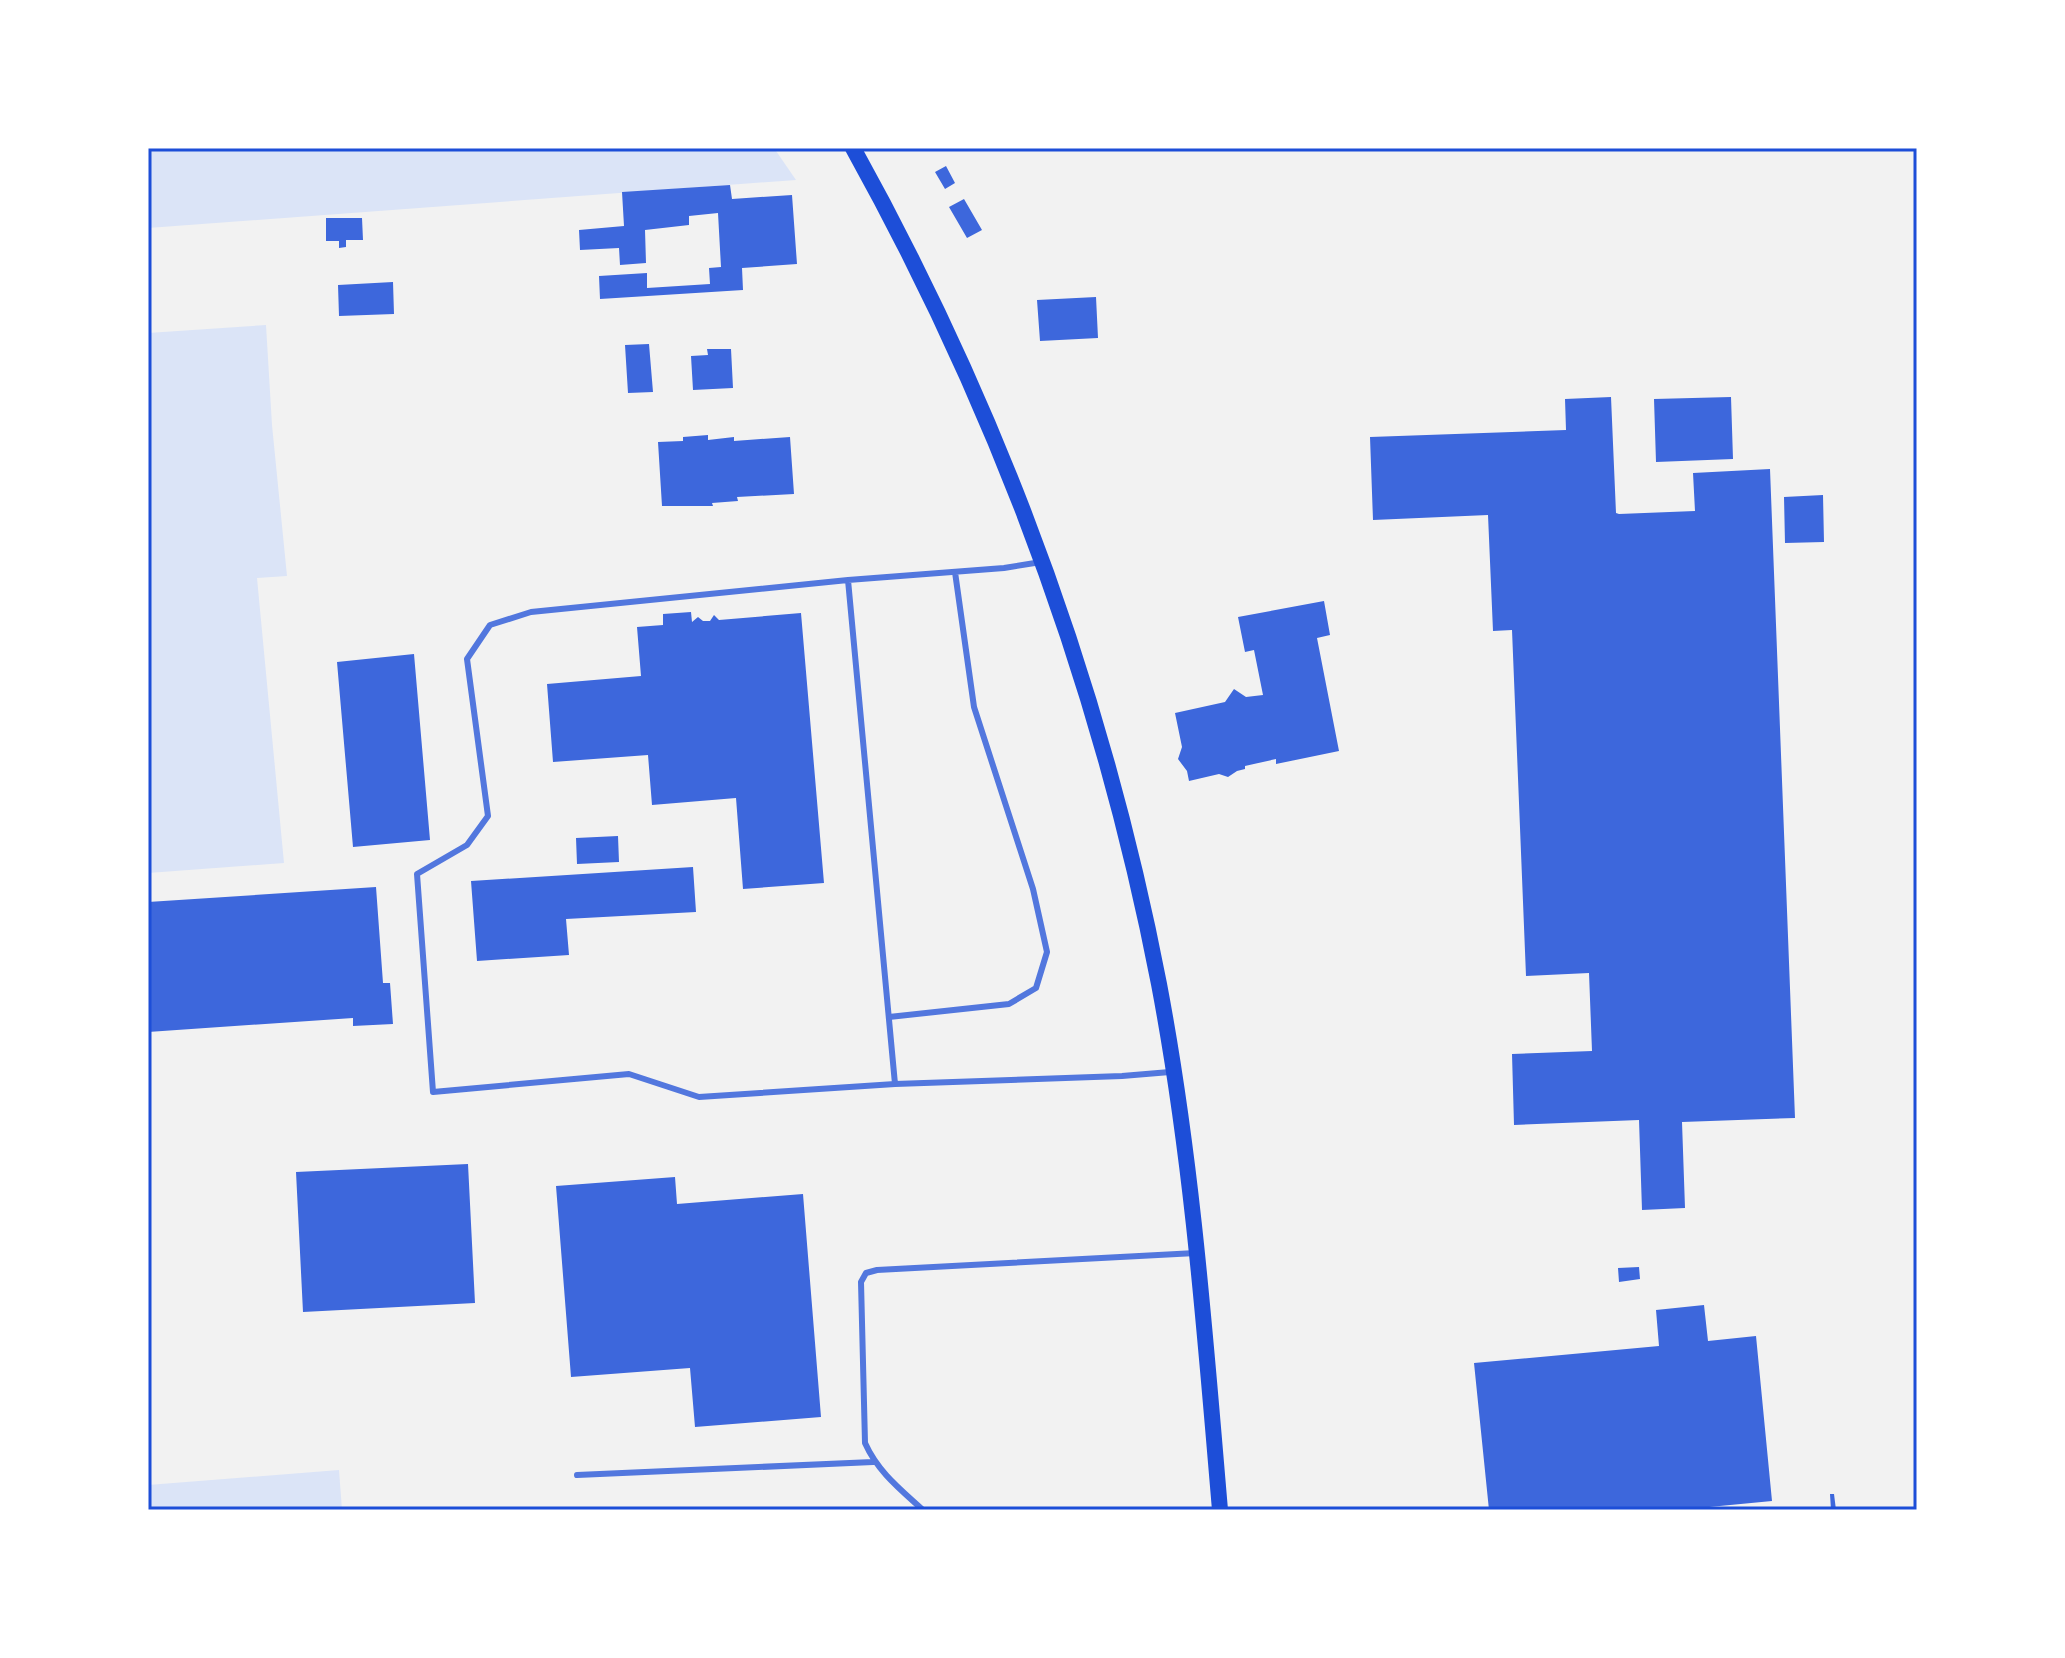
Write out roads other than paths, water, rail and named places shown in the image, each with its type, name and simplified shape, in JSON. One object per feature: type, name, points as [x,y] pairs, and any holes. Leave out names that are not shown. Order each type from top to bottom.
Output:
[{"type":"main road","points":[[853,148],[925,285],[974,389],[1044,561],[1079,666],[1122,819],[1159,985],[1173,1072],[1197,1253],[1220,1510]]},
{"type":"lane","points":[[1044,561],[531,612],[490,625],[467,659],[488,816],[467,845],[417,874],[433,1092],[629,1074],[699,1097],[895,1084],[1173,1072]]},
{"type":"lane","points":[[889,1017],[1009,1004],[1036,988],[1047,952],[1033,889],[974,707],[955,572]]},
{"type":"lane","points":[[848,580],[895,1084]]},
{"type":"lane","points":[[923,1510],[873,1462],[865,1443],[861,1282],[866,1273],[1197,1253]]},
{"type":"lane","points":[[577,1475],[873,1462]]}]
